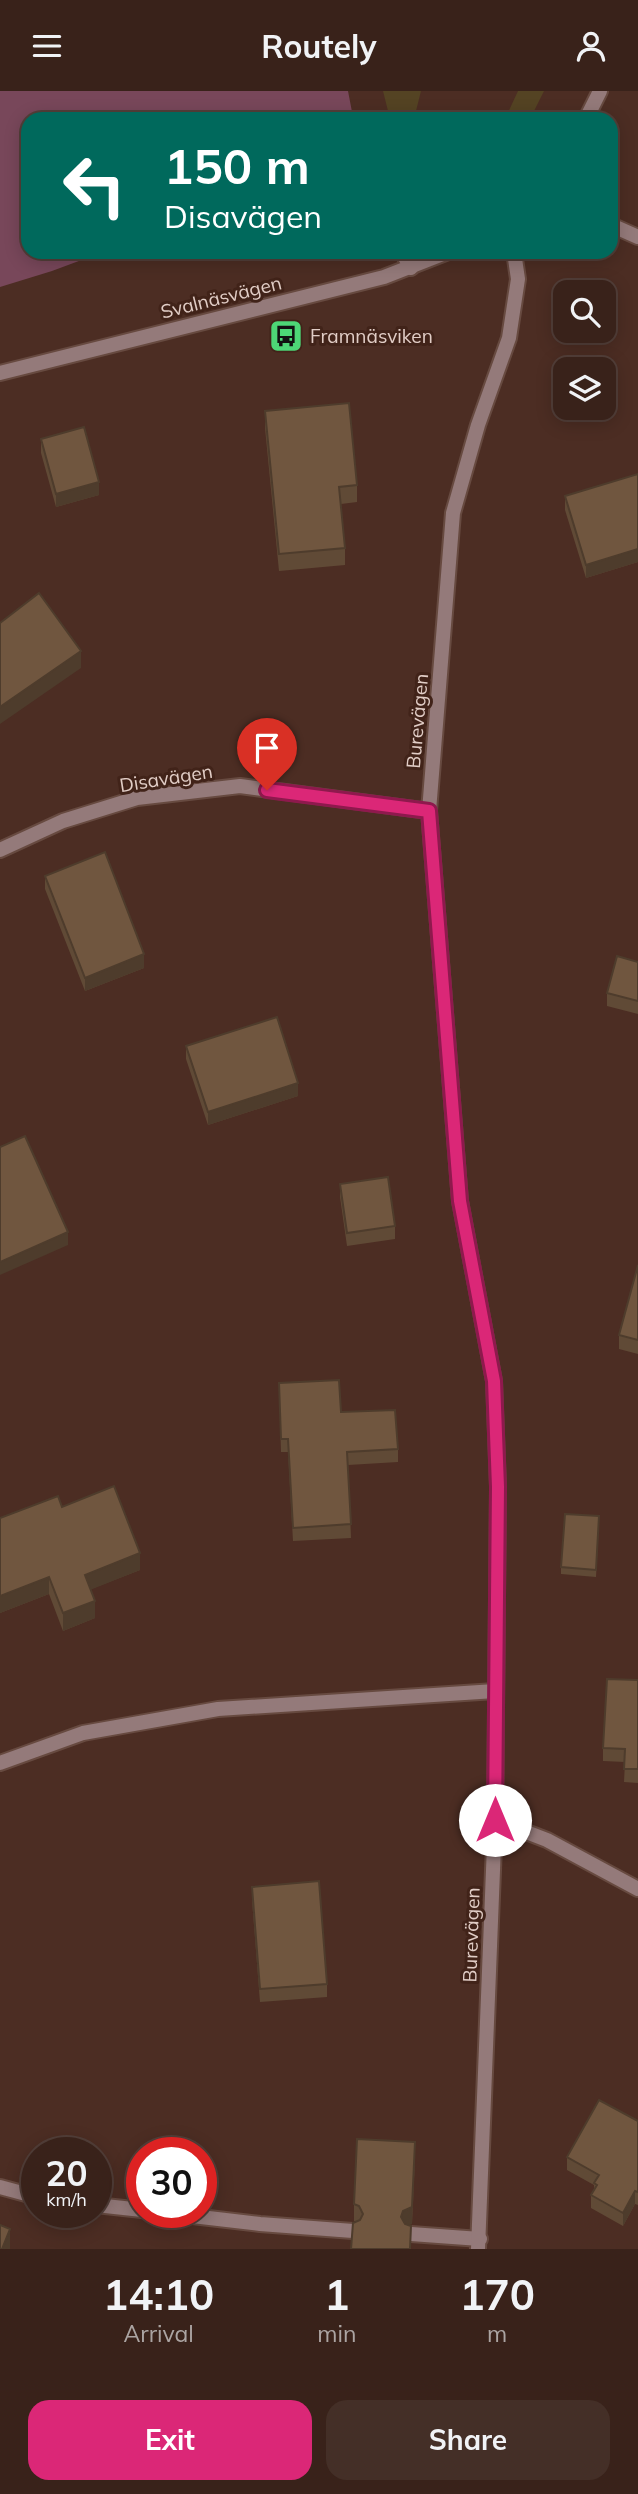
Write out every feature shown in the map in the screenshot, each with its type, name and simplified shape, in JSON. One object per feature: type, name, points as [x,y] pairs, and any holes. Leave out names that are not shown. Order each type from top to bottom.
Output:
[{"type":"street","points":[[590,112],[600,91]]},
{"type":"street","points":[[618,228],[638,237]]},
{"type":"street","points":[[406,259],[411,268]]},
{"type":"street","name":"Svalnäsvägen","points":[[0,373],[384,278],[432,259]]},
{"type":"street","name":"Burevägen","points":[[479,2244],[495,1820],[498,1487],[494,1381],[460,1201],[429,811],[453,513],[478,425],[509,338],[517,279],[514,259]]},
{"type":"street","name":"Disavägen","points":[[0,850],[63,821],[137,798],[240,786],[429,811]]},
{"type":"street","points":[[0,1763],[83,1733],[218,1709],[495,1691]]},
{"type":"street","points":[[495,1820],[547,1840],[638,1889]]},
{"type":"street","points":[[0,2187],[21,2193]]},
{"type":"street","points":[[217,2219],[353,2231]]},
{"type":"street","points":[[411,2234],[479,2244]]},
{"type":"shaded area","points":[[0,91],[348,91],[352,112],[21,112],[21,259],[84,259],[0,287]]},
{"type":"shaded area","points":[[383,91],[421,91],[416,112],[388,112]]},
{"type":"shaded area","points":[[518,91],[544,91],[534,112],[508,112]]},
{"type":"building","points":[[349,403],[357,485],[339,487],[345,548],[279,554],[265,411]]},
{"type":"building","points":[[84,427],[99,482],[56,494],[41,439]]},
{"type":"building","points":[[638,474],[638,549],[586,565],[565,496]]},
{"type":"building","points":[[39,593],[81,651],[0,707],[0,623]]},
{"type":"building","points":[[105,852],[144,954],[85,978],[45,876]]},
{"type":"building","points":[[617,956],[638,962],[638,1001],[607,993]]},
{"type":"building","points":[[277,1017],[298,1083],[208,1112],[186,1046]]},
{"type":"building","points":[[25,1136],[68,1232],[0,1262],[0,1147]]},
{"type":"building","points":[[388,1177],[395,1226],[347,1233],[340,1184]]},
{"type":"building","points":[[638,1265],[638,1340],[619,1335]]},
{"type":"building","points":[[339,1380],[341,1412],[395,1410],[398,1449],[347,1452],[351,1524],[293,1528],[288,1439],[281,1439],[279,1383]]},
{"type":"building","points":[[114,1486],[140,1553],[85,1575],[95,1601],[63,1613],[49,1577],[0,1596],[0,1518],[58,1496],[62,1507]]},
{"type":"building","points":[[565,1514],[599,1516],[596,1570],[561,1567]]},
{"type":"building","points":[[607,1679],[638,1680],[638,1769],[624,1769],[625,1749],[603,1748]]},
{"type":"building","points":[[319,1881],[327,1984],[260,1989],[252,1887]]},
{"type":"building","points":[[599,2100],[638,2121],[638,2192],[635,2191],[623,2213],[591,2195],[599,2175],[567,2157]]},
{"type":"building","points":[[357,2139],[415,2142],[412,2207],[403,2211],[401,2217],[405,2224],[411,2226],[410,2249],[351,2249],[353,2223],[360,2220],[363,2214],[359,2206],[354,2204]]},
{"type":"building","points":[[0,2225],[10,2229],[2,2249],[0,2249]]},
{"type":"place","name":"Framnäsviken","points":[[286,336]]},
{"type":"route","points":[[267,790],[429,811],[460,1201],[494,1381],[498,1487],[495,1820]]}]
